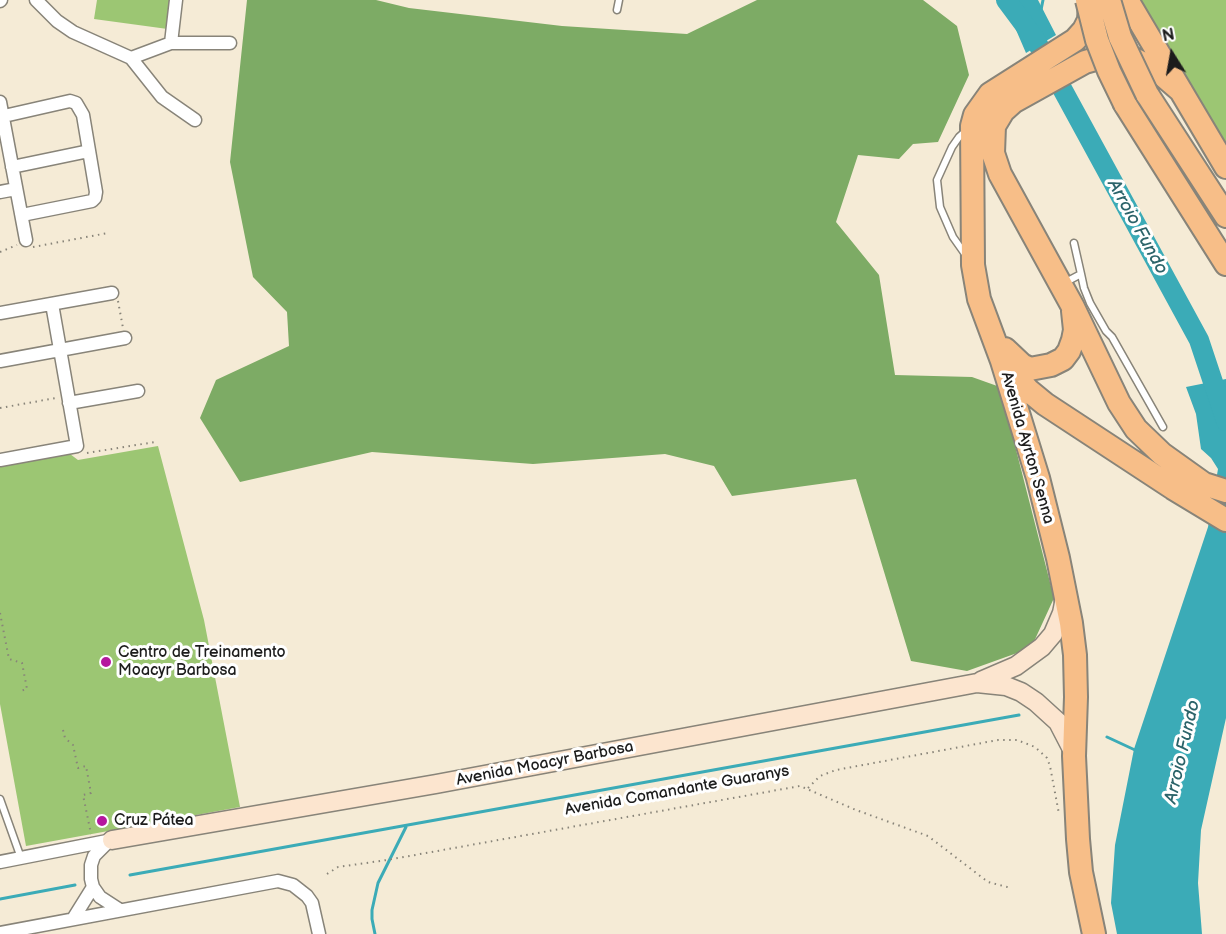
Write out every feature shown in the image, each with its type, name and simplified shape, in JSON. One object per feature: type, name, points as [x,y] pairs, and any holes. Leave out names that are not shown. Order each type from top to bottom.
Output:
[{"type":"highway","points":[[1109,0],[1120,37],[1147,94],[1226,216]]},
{"type":"highway","points":[[1127,0],[1226,167]]},
{"type":"highway","points":[[1089,7],[1101,51],[1125,104],[1178,187],[1226,275]]},
{"type":"highway","name":"Avenida Ayrton Senna","points":[[1089,7],[1084,30],[1075,40],[999,87],[981,104],[975,115],[983,126],[973,265],[979,299],[1002,361],[1038,478],[1066,596],[1075,655],[1074,756],[1081,872],[1094,934]]},
{"type":"highway","points":[[1181,91],[1159,72],[1134,59],[1099,58],[1085,62],[1013,102],[983,126],[1000,174],[1073,307],[1119,403],[1136,429],[1162,454],[1204,484],[1226,491]]},
{"type":"highway","points":[[1200,225],[1226,264]]},
{"type":"highway","points":[[991,331],[1022,365],[1030,369],[1051,365],[1063,359],[1069,351],[1075,330],[1073,307]]},
{"type":"highway","points":[[1002,361],[1028,390],[1045,404],[1226,520]]},
{"type":"street","points":[[36,0],[57,21],[73,32],[131,58],[162,97],[195,120]]},
{"type":"street","points":[[171,43],[176,0]]},
{"type":"street","points":[[131,58],[171,43],[230,43]]},
{"type":"street","points":[[0,102],[26,240]]},
{"type":"street","points":[[3,125],[70,102],[76,103],[82,115],[96,196],[92,201],[22,214]]},
{"type":"street","points":[[12,166],[88,150]]},
{"type":"street","points":[[0,192],[16,189]]},
{"type":"street","points":[[0,314],[112,292]]},
{"type":"street","points":[[0,460],[77,446],[52,304]]},
{"type":"street","points":[[0,361],[125,338]]},
{"type":"street","points":[[69,399],[138,390]]},
{"type":"street","name":"Avenida Moacyr Barbosa","points":[[977,683],[1016,666],[1042,647],[1053,634],[1066,596]]},
{"type":"street","name":"Avenida Moacyr Barbosa","points":[[0,862],[112,840],[436,784],[977,683],[1006,686],[1036,702],[1058,722],[1074,756]]},
{"type":"street","points":[[112,840],[100,849],[93,859],[90,872],[93,886],[103,900],[120,910]]},
{"type":"street","points":[[0,933],[272,882],[290,883],[303,892],[312,903],[319,934]]},
{"type":"street","points":[[73,919],[93,886]]},
{"type":"lane","points":[[616,9],[619,0]]},
{"type":"lane","points":[[973,265],[953,237],[937,195],[937,180],[959,137],[983,126]]},
{"type":"lane","points":[[1074,243],[1084,288],[1090,303],[1163,427]]},
{"type":"lane","points":[[1061,285],[1081,274]]},
{"type":"lane","points":[[0,799],[21,858]]},
{"type":"path","points":[[0,252],[26,240],[35,248],[108,232]]},
{"type":"path","points":[[112,292],[117,296],[125,338]]},
{"type":"path","points":[[0,408],[69,399]]},
{"type":"path","points":[[77,446],[83,454],[155,442]]},
{"type":"path","points":[[0,613],[9,659],[22,663],[27,689],[20,691]]},
{"type":"path","points":[[63,730],[65,738],[73,746],[78,768],[86,766],[91,793],[83,795],[91,834]]},
{"type":"path","points":[[808,788],[820,776],[836,770],[998,740],[1017,740],[1035,747],[1047,758],[1059,815]]},
{"type":"path","name":"Avenida Comandante Guaranys","points":[[327,873],[338,867],[389,860],[796,786],[808,788],[856,810],[928,836],[988,882],[1011,888]]},
{"type":"green space","points":[[97,0],[179,0],[175,30],[94,19]]},
{"type":"green space","points":[[247,0],[376,0],[409,8],[562,26],[687,34],[757,0],[923,0],[957,26],[969,75],[938,142],[913,144],[899,159],[858,155],[836,222],[879,275],[895,375],[972,377],[1000,387],[1054,598],[1031,648],[967,671],[911,661],[856,479],[732,496],[714,466],[665,454],[533,464],[372,452],[240,482],[200,418],[216,380],[289,346],[287,312],[253,277],[230,162]]},
{"type":"green space","points":[[1135,0],[1226,0],[1226,148]]},
{"type":"green space","name":"Centro de Treinamento Moacyr Barbosa","points":[[158,446],[204,620],[240,807],[26,846],[0,704],[0,467],[70,454],[78,460]]},
{"type":"water","points":[[996,0],[1038,0],[1056,35],[1026,53],[1010,16]]},
{"type":"water","points":[[1226,379],[1226,718],[1201,830],[1198,883],[1202,934],[1117,934],[1111,903],[1115,845],[1134,749],[1208,527],[1218,469],[1201,449],[1196,414],[1186,387]]},
{"type":"waterway","name":"Arroio Fundo","points":[[1006,0],[1035,39],[1199,340],[1226,421]]},
{"type":"waterway","points":[[1041,10],[1043,0]]},
{"type":"waterway","points":[[130,875],[1019,715]]},
{"type":"waterway","points":[[1107,737],[1135,750]]},
{"type":"waterway","points":[[375,934],[372,910],[378,883],[406,827]]},
{"type":"waterway","points":[[0,899],[75,885]]},
{"type":"place","name":"Centro de Treinamento Moacyr Barbosa","points":[[106,662]]},
{"type":"place","name":"Cruz Pátea","points":[[102,821]]}]
